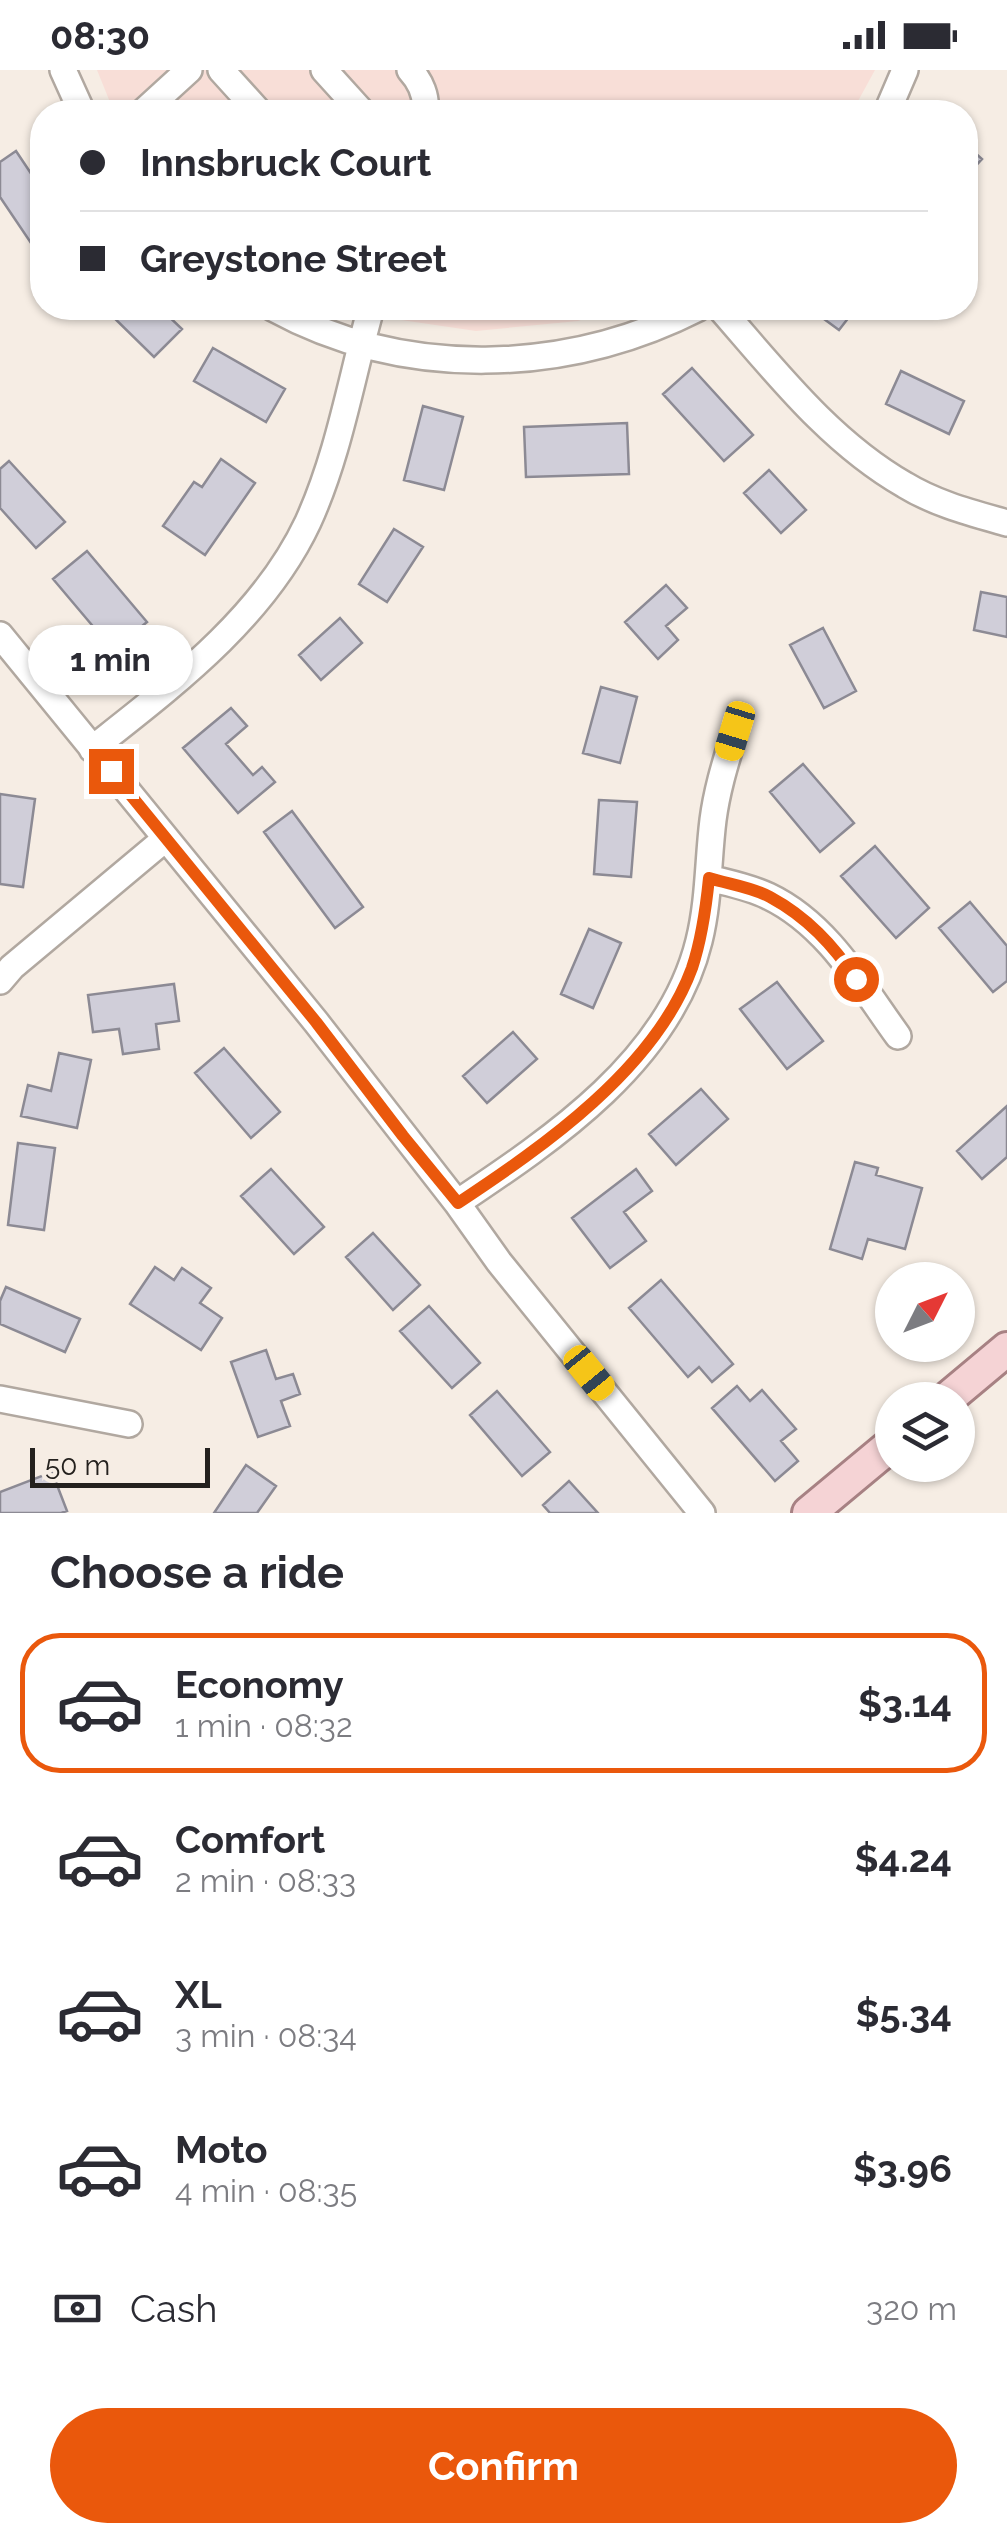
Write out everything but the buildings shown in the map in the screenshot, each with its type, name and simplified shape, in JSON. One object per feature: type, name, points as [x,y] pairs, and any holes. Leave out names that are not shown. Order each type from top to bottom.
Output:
[{"type":"main road","points":[[967,1382],[1007,1348]]},
{"type":"main road","points":[[810,1513],[875,1458]]},
{"type":"street","points":[[64,70],[77,100]]},
{"type":"street","points":[[156,100],[190,70]]},
{"type":"street","points":[[221,70],[248,100]]},
{"type":"street","points":[[324,70],[351,100]]},
{"type":"street","points":[[410,70],[426,100]]},
{"type":"street","points":[[891,100],[905,70]]},
{"type":"street","points":[[299,320],[361,344],[412,355],[516,360],[568,354],[618,342],[675,320]]},
{"type":"street","points":[[92,749],[178,681],[240,619],[278,573],[307,523],[328,468],[368,320]]},
{"type":"street","points":[[730,320],[792,391],[856,452],[932,498],[1007,523]]},
{"type":"street","points":[[0,634],[316,1022],[458,1203],[499,1262],[702,1513]]},
{"type":"street","points":[[458,1203],[607,1089],[646,1046],[679,996],[691,968],[705,912],[718,786],[735,731]]},
{"type":"street","points":[[0,980],[165,840]]},
{"type":"street","points":[[709,878],[768,896],[817,929],[839,953],[898,1036]]},
{"type":"street","points":[[0,1398],[129,1424]]},
{"type":"shaded area","points":[[97,70],[875,70],[859,100],[109,100]]},
{"type":"shaded area","points":[[401,320],[581,320],[578,321],[476,331]]},
{"type":"route","points":[[111,771],[458,1203],[563,1126],[607,1089],[646,1046],[679,996],[691,968],[709,878],[768,896],[817,929],[856,979]]}]
